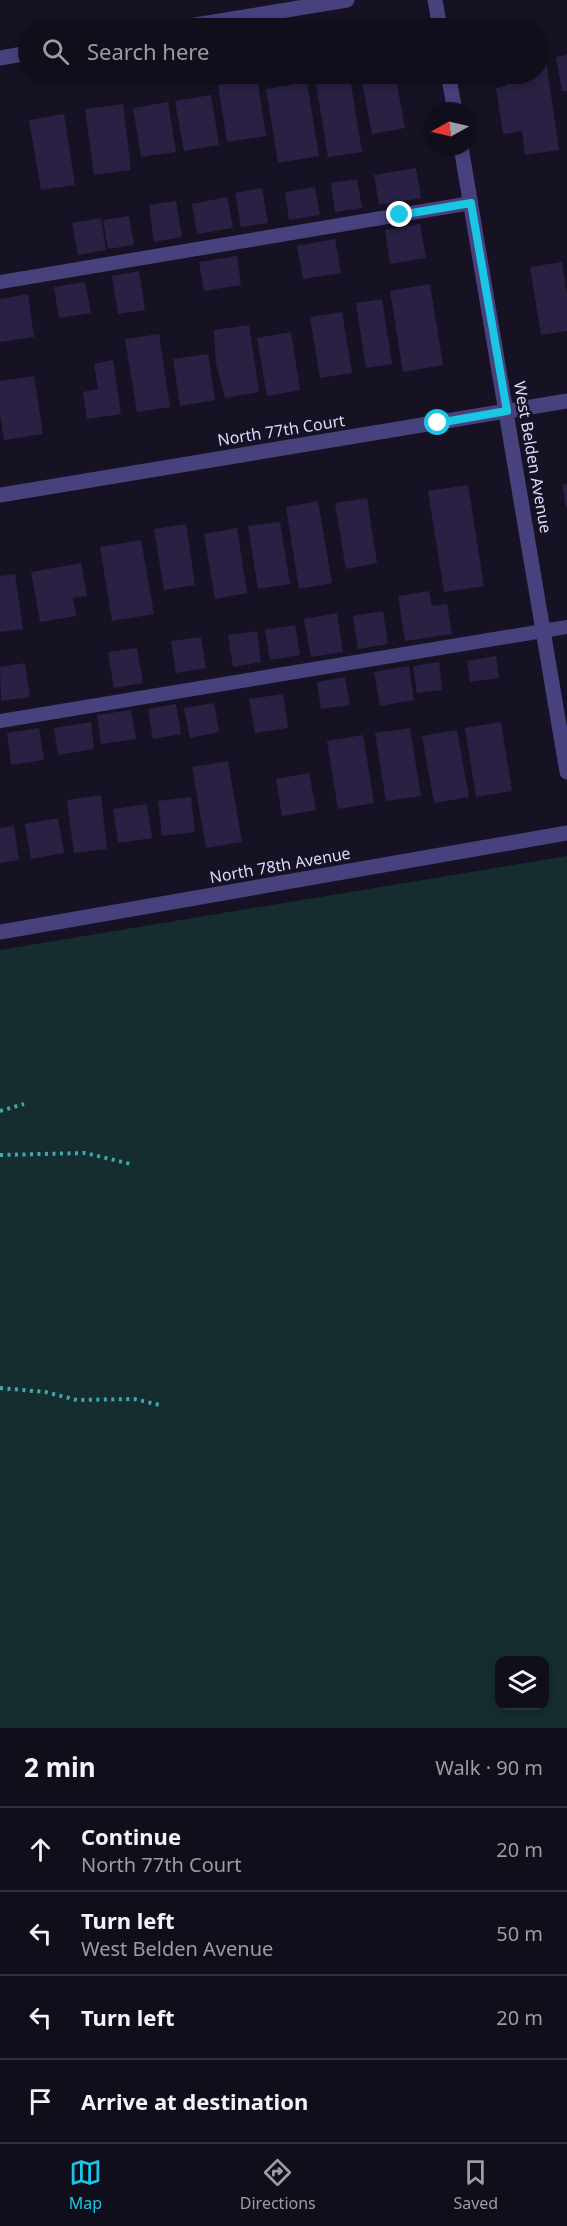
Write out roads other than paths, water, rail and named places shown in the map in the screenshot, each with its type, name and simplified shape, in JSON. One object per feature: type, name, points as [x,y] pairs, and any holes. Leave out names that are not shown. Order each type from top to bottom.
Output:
[{"type":"street","points":[[238,18],[347,0]]},
{"type":"street","points":[[435,0],[438,18]]},
{"type":"street","points":[[0,58],[18,55]]},
{"type":"street","points":[[450,84],[453,102]]},
{"type":"street","name":"West Belden Avenue","points":[[463,156],[567,772]]},
{"type":"street","name":"North 77th Court","points":[[0,495],[567,401]]},
{"type":"street","name":"North 78th Avenue","points":[[0,932],[567,833]]},
{"type":"lane","points":[[0,282],[471,203]]},
{"type":"lane","points":[[0,721],[567,627]]}]
